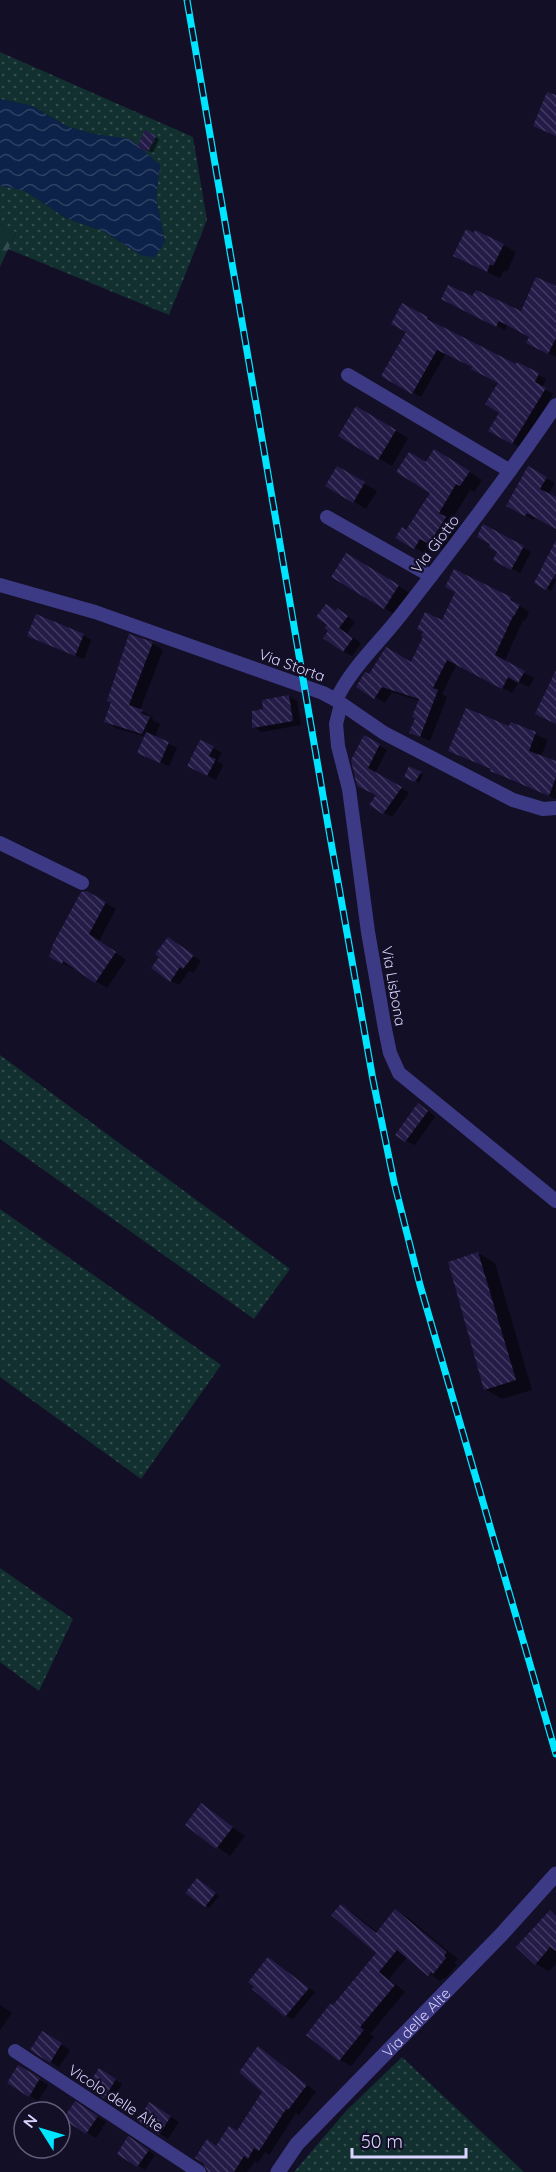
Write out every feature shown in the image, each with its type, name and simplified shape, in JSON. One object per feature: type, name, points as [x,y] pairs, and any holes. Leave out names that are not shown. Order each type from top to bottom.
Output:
[{"type":"street","points":[[348,375],[510,471]]},
{"type":"street","name":"Via Giotto","points":[[339,702],[360,664],[431,576],[510,471],[556,405]]},
{"type":"street","points":[[327,517],[431,576]]},
{"type":"street","name":"Via Storta","points":[[0,585],[95,612],[339,702],[384,733],[513,800],[543,809],[556,808]]},
{"type":"street","name":"Via Lisbona","points":[[339,702],[336,724],[338,746],[349,789],[368,932],[390,1053],[399,1073],[556,1201]]},
{"type":"street","points":[[0,843],[82,883]]},
{"type":"street","name":"Via delle Alte","points":[[278,2172],[297,2145],[501,1935],[556,1874]]},
{"type":"street","name":"Vicolo delle Alte","points":[[15,2051],[199,2172]]},
{"type":"green space","points":[[0,52],[193,137],[207,220],[169,315],[8,249],[16,233],[0,225],[0,186],[27,192],[66,218],[103,231],[141,255],[165,242],[156,198],[160,165],[94,134],[68,127],[32,106],[0,99]]},
{"type":"green space","points":[[0,225],[16,232],[0,267]]},
{"type":"green space","points":[[0,1055],[290,1269],[254,1319],[0,1139]]},
{"type":"green space","points":[[0,1209],[221,1365],[141,1479],[0,1377]]},
{"type":"green space","points":[[0,1568],[73,1619],[39,1691],[0,1662]]},
{"type":"green space","points":[[402,2057],[524,2172],[294,2172],[346,2111]]},
{"type":"water","points":[[0,99],[32,106],[68,127],[94,134],[130,139],[160,165],[156,198],[165,242],[154,258],[141,255],[103,231],[66,218],[27,192],[0,186]]},
{"type":"building","points":[[547,92],[556,95],[556,136],[533,126]]},
{"type":"building","points":[[145,130],[156,136],[148,152],[137,147]]},
{"type":"building","points":[[466,229],[474,233],[475,230],[504,244],[493,266],[490,264],[487,272],[453,256]]},
{"type":"building","points":[[536,277],[556,286],[556,338],[548,354],[526,343],[529,337],[499,321],[496,327],[441,299],[448,285],[472,296],[476,290],[521,311]]},
{"type":"building","points":[[402,303],[428,317],[427,319],[516,364],[517,362],[539,373],[535,382],[546,388],[512,444],[488,431],[499,413],[485,404],[498,383],[471,369],[472,367],[437,350],[412,394],[381,376],[406,332],[391,324]]},
{"type":"building","points":[[356,406],[396,430],[378,460],[338,436]]},
{"type":"building","points":[[434,449],[470,471],[460,486],[456,484],[439,513],[446,517],[429,544],[420,539],[414,549],[395,538],[402,527],[406,530],[430,493],[396,472],[409,452],[426,462]]},
{"type":"building","points":[[337,466],[365,482],[353,503],[325,486]]},
{"type":"building","points":[[528,466],[547,477],[540,489],[556,497],[556,529],[527,513],[525,516],[506,506]]},
{"type":"building","points":[[483,524],[524,546],[511,570],[493,560],[497,552],[489,547],[490,544],[477,537]]},
{"type":"building","points":[[556,540],[556,573],[546,590],[534,583]]},
{"type":"building","points":[[346,553],[399,585],[384,609],[331,577]]},
{"type":"building","points":[[454,569],[511,597],[510,600],[520,605],[495,655],[525,671],[518,683],[508,677],[502,689],[447,660],[433,688],[438,690],[420,737],[409,733],[419,699],[382,687],[374,699],[356,687],[365,672],[369,674],[386,647],[411,662],[423,637],[421,636],[423,632],[417,629],[425,612],[442,620],[455,592],[445,587]]},
{"type":"building","points":[[326,604],[348,616],[339,628],[353,638],[343,652],[323,638],[328,631],[324,628],[327,625],[316,617]]},
{"type":"building","points":[[36,614],[84,634],[75,656],[27,636]]},
{"type":"building","points":[[129,634],[153,642],[129,705],[143,710],[141,713],[150,717],[142,734],[104,722],[111,702],[107,701]]},
{"type":"building","points":[[556,670],[556,724],[535,714]]},
{"type":"building","points":[[289,695],[293,721],[252,728],[252,711],[263,709],[262,700]]},
{"type":"building","points":[[466,708],[509,726],[511,722],[536,732],[529,751],[556,761],[556,777],[549,796],[448,751]]},
{"type":"building","points":[[146,732],[169,742],[160,763],[137,753]]},
{"type":"building","points":[[364,735],[380,744],[368,768],[402,787],[383,814],[369,805],[376,795],[357,786],[351,760]]},
{"type":"building","points":[[200,740],[214,746],[209,756],[216,759],[207,776],[187,766]]},
{"type":"building","points":[[409,766],[421,772],[415,782],[404,777]]},
{"type":"building","points":[[87,891],[106,902],[89,934],[116,952],[95,983],[63,961],[62,964],[49,957],[53,944],[81,892]]},
{"type":"building","points":[[168,937],[194,955],[183,969],[180,967],[170,982],[151,968],[159,957],[155,954]]},
{"type":"building","points":[[418,1103],[428,1111],[405,1142],[395,1135]]},
{"type":"building","points":[[478,1252],[516,1380],[484,1390],[448,1262]]},
{"type":"building","points":[[201,1803],[233,1827],[216,1849],[185,1825]]},
{"type":"building","points":[[197,1878],[216,1893],[205,1907],[185,1893]]},
{"type":"building","points":[[341,1904],[376,1933],[395,1909],[447,1952],[444,1956],[446,1958],[433,1974],[431,1972],[428,1976],[397,1950],[379,1972],[395,1985],[360,2027],[364,2030],[339,2061],[306,2035],[330,2004],[333,2005],[376,1953],[331,1915]]},
{"type":"building","points":[[550,1910],[556,1916],[556,1951],[550,1947],[535,1965],[516,1947]]},
{"type":"building","points":[[268,1957],[309,1988],[285,2017],[252,1989],[254,1987],[248,1982]]},
{"type":"building","points":[[42,2031],[62,2043],[50,2063],[30,2050]]},
{"type":"building","points":[[258,2046],[307,2085],[288,2110],[286,2109],[259,2151],[254,2148],[248,2159],[244,2156],[234,2172],[208,2172],[203,2163],[195,2158],[207,2139],[216,2146],[229,2126],[237,2131],[262,2092],[239,2072]]},
{"type":"building","points":[[18,2065],[40,2078],[29,2097],[7,2083]]},
{"type":"building","points":[[99,2068],[116,2079],[104,2099],[87,2087]]},
{"type":"building","points":[[75,2101],[98,2116],[86,2134],[72,2125],[72,2106]]},
{"type":"building","points":[[149,2102],[171,2116],[159,2135],[138,2121]]},
{"type":"building","points":[[128,2136],[149,2150],[137,2167],[117,2154]]},
{"type":"railway","points":[[187,0],[328,825],[373,1080],[394,1182],[420,1285],[556,1754]]}]
